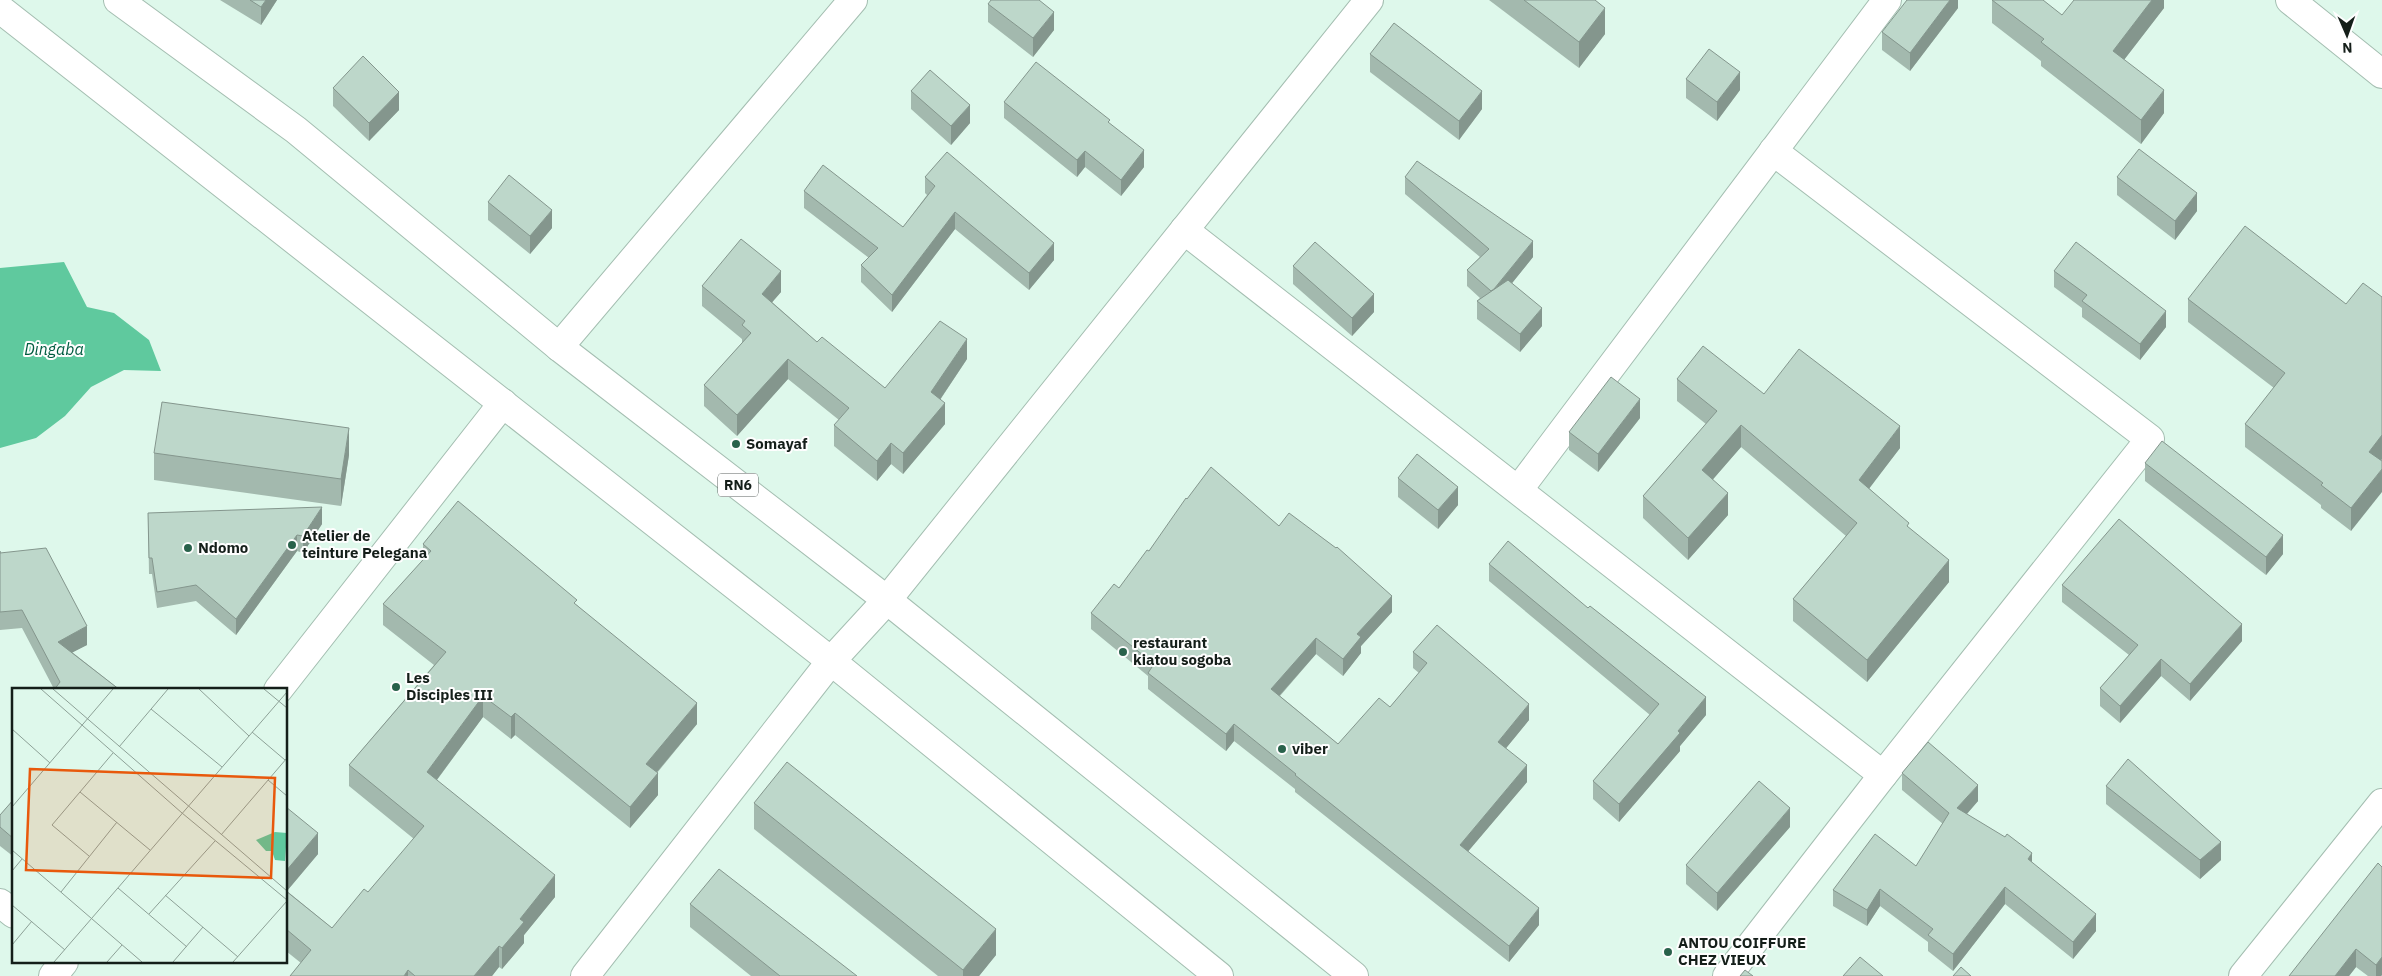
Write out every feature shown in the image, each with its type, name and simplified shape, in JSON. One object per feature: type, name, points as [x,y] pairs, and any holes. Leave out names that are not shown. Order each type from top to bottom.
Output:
[{"type":"main road","name":"RN6","points":[[118,0],[296,130],[559,347],[887,600],[1354,976]]},
{"type":"main road","points":[[559,347],[853,0]]},
{"type":"main road","points":[[585,976],[831,661],[887,600],[1369,0]]},
{"type":"main road","points":[[1519,489],[1887,0]]},
{"type":"main road","points":[[2290,0],[2382,74]]},
{"type":"main road","points":[[0,9],[831,661],[1218,976]]},
{"type":"main road","points":[[1727,976],[1883,775],[2150,439],[1773,151]]},
{"type":"main road","points":[[1184,230],[1519,489],[1883,775]]},
{"type":"main road","points":[[280,688],[503,403]]},
{"type":"main road","points":[[2243,976],[2382,803]]},
{"type":"main road","points":[[0,904],[12,913]]},
{"type":"main road","points":[[53,976],[62,964]]},
{"type":"water","name":"Dingaba","points":[[64,262],[87,307],[114,313],[149,340],[161,371],[124,370],[91,387],[65,416],[36,438],[0,448],[0,268]]},
{"type":"building","points":[[250,0],[266,0],[261,7]]},
{"type":"building","points":[[991,0],[1039,0],[1054,12],[1033,38],[988,4]]},
{"type":"building","points":[[1524,0],[1595,0],[1605,8],[1579,42]]},
{"type":"building","points":[[1907,0],[1950,0],[1910,53],[1882,32]]},
{"type":"building","points":[[1992,0],[2043,0],[2062,15],[2074,0],[2152,0],[2113,51],[2164,90],[2141,120],[2041,42],[2044,39]]},
{"type":"building","points":[[1394,23],[1482,91],[1459,121],[1370,54]]},
{"type":"building","points":[[1709,49],[1740,72],[1717,102],[1686,79]]},
{"type":"building","points":[[363,56],[399,92],[369,123],[333,88]]},
{"type":"building","points":[[1036,62],[1110,120],[1108,122],[1144,150],[1121,180],[1085,151],[1077,160],[1004,102]]},
{"type":"building","points":[[930,70],[970,105],[951,126],[911,91]]},
{"type":"building","points":[[2139,149],[2197,193],[2175,221],[2117,177]]},
{"type":"building","points":[[947,152],[1054,243],[1029,273],[955,212],[892,295],[861,265],[878,248],[804,191],[823,165],[903,227],[935,186],[925,177]]},
{"type":"building","points":[[1417,161],[1533,241],[1491,291],[1467,270],[1489,249],[1405,177]]},
{"type":"building","points":[[509,175],[552,210],[530,236],[488,202]]},
{"type":"building","points":[[2245,226],[2346,304],[2363,283],[2382,297],[2382,435],[2369,452],[2382,461],[2382,469],[2351,508],[2321,485],[2323,483],[2245,424],[2285,373],[2188,299]]},
{"type":"building","points":[[741,239],[781,271],[762,294],[817,342],[822,337],[885,388],[940,321],[967,339],[931,392],[945,403],[903,453],[891,443],[877,461],[834,425],[849,408],[788,359],[737,415],[704,385],[751,333],[742,325],[745,321],[702,286]]},
{"type":"building","points":[[1315,242],[1374,294],[1352,318],[1293,266]]},
{"type":"building","points":[[2076,242],[2166,311],[2140,344],[2082,301],[2087,295],[2054,271]]},
{"type":"building","points":[[1508,280],[1542,308],[1520,334],[1477,301]]},
{"type":"building","points":[[1703,346],[1764,394],[1799,349],[1900,426],[1859,480],[1909,523],[1907,526],[1949,560],[1867,660],[1793,599],[1857,523],[1741,425],[1702,470],[1728,493],[1688,538],[1643,496],[1717,411],[1677,379]]},
{"type":"building","points":[[1611,377],[1640,399],[1598,454],[1569,432]]},
{"type":"building","points":[[162,402],[349,428],[341,479],[154,453]]},
{"type":"building","points":[[2162,441],[2283,535],[2266,557],[2145,463]]},
{"type":"building","points":[[1417,454],[1458,487],[1438,510],[1398,478]]},
{"type":"building","points":[[1211,467],[1279,526],[1289,513],[1337,547],[1392,596],[1357,634],[1361,637],[1343,659],[1316,638],[1271,689],[1338,744],[1379,698],[1390,707],[1427,663],[1413,652],[1437,625],[1529,704],[1498,742],[1527,765],[1460,845],[1539,908],[1509,946],[1234,724],[1226,734],[1148,673],[1154,664],[1091,613],[1114,584],[1119,588]]},
{"type":"building","points":[[458,501],[577,600],[574,603],[697,703],[646,764],[658,773],[630,807],[515,713],[511,717],[483,696],[427,772],[555,875],[520,919],[524,922],[502,948],[499,946],[474,976],[415,976],[408,970],[404,976],[290,976],[311,950],[288,931],[288,893],[332,928],[364,889],[368,892],[424,826],[349,765],[446,652],[383,604],[431,551],[423,544]]},
{"type":"building","points":[[322,507],[303,536],[297,535],[236,619],[196,585],[157,592],[152,558],[149,558],[148,513]]},
{"type":"building","points":[[2119,519],[2242,624],[2190,684],[2161,659],[2120,706],[2100,688],[2138,645],[2062,585]]},
{"type":"building","points":[[1508,541],[1588,608],[1590,606],[1706,697],[1678,731],[1680,733],[1619,804],[1593,781],[1659,704],[1489,564]]},
{"type":"building","points":[[46,548],[87,626],[58,642],[117,688],[56,688],[60,682],[22,610],[0,612],[0,553]]},
{"type":"building","points":[[1928,742],[1978,785],[1957,808],[2005,837],[2007,834],[2032,853],[2028,859],[2096,914],[2073,942],[2005,887],[1953,954],[1928,935],[1933,929],[1880,889],[1867,910],[1833,890],[1875,834],[1916,866],[1949,813],[1902,773]]},
{"type":"building","points":[[2128,759],[2221,842],[2200,860],[2106,786]]},
{"type":"building","points":[[787,762],[996,929],[963,970],[754,803]]},
{"type":"building","points":[[1759,781],[1790,808],[1717,893],[1686,865]]},
{"type":"building","points":[[12,801],[12,837],[0,827],[0,815]]},
{"type":"building","points":[[288,809],[318,833],[288,869]]},
{"type":"building","points":[[2378,863],[2382,867],[2382,957],[2376,965],[2356,949],[2335,976],[2289,976]]},
{"type":"building","points":[[719,869],[857,976],[780,976],[690,904]]},
{"type":"building","points":[[1860,957],[1883,976],[1843,976]]},
{"type":"building","points":[[1961,967],[1971,976],[1953,976]]},
{"type":"building","points":[[1745,970],[1753,976],[1740,976]]},
{"type":"place","name":"Somayaf","points":[[736,444]]},
{"type":"place","name":"Atelier de teinture Pelegana","points":[[292,545]]},
{"type":"place","name":"Ndomo","points":[[188,548]]},
{"type":"place","name":"restaurant kiatou sogoba","points":[[1123,652]]},
{"type":"place","name":"Les Disciples III","points":[[396,687]]},
{"type":"place","name":"viber","points":[[1282,749]]},
{"type":"place","name":"ANTOU COIFFURE CHEZ VIEUX","points":[[1668,952]]}]
